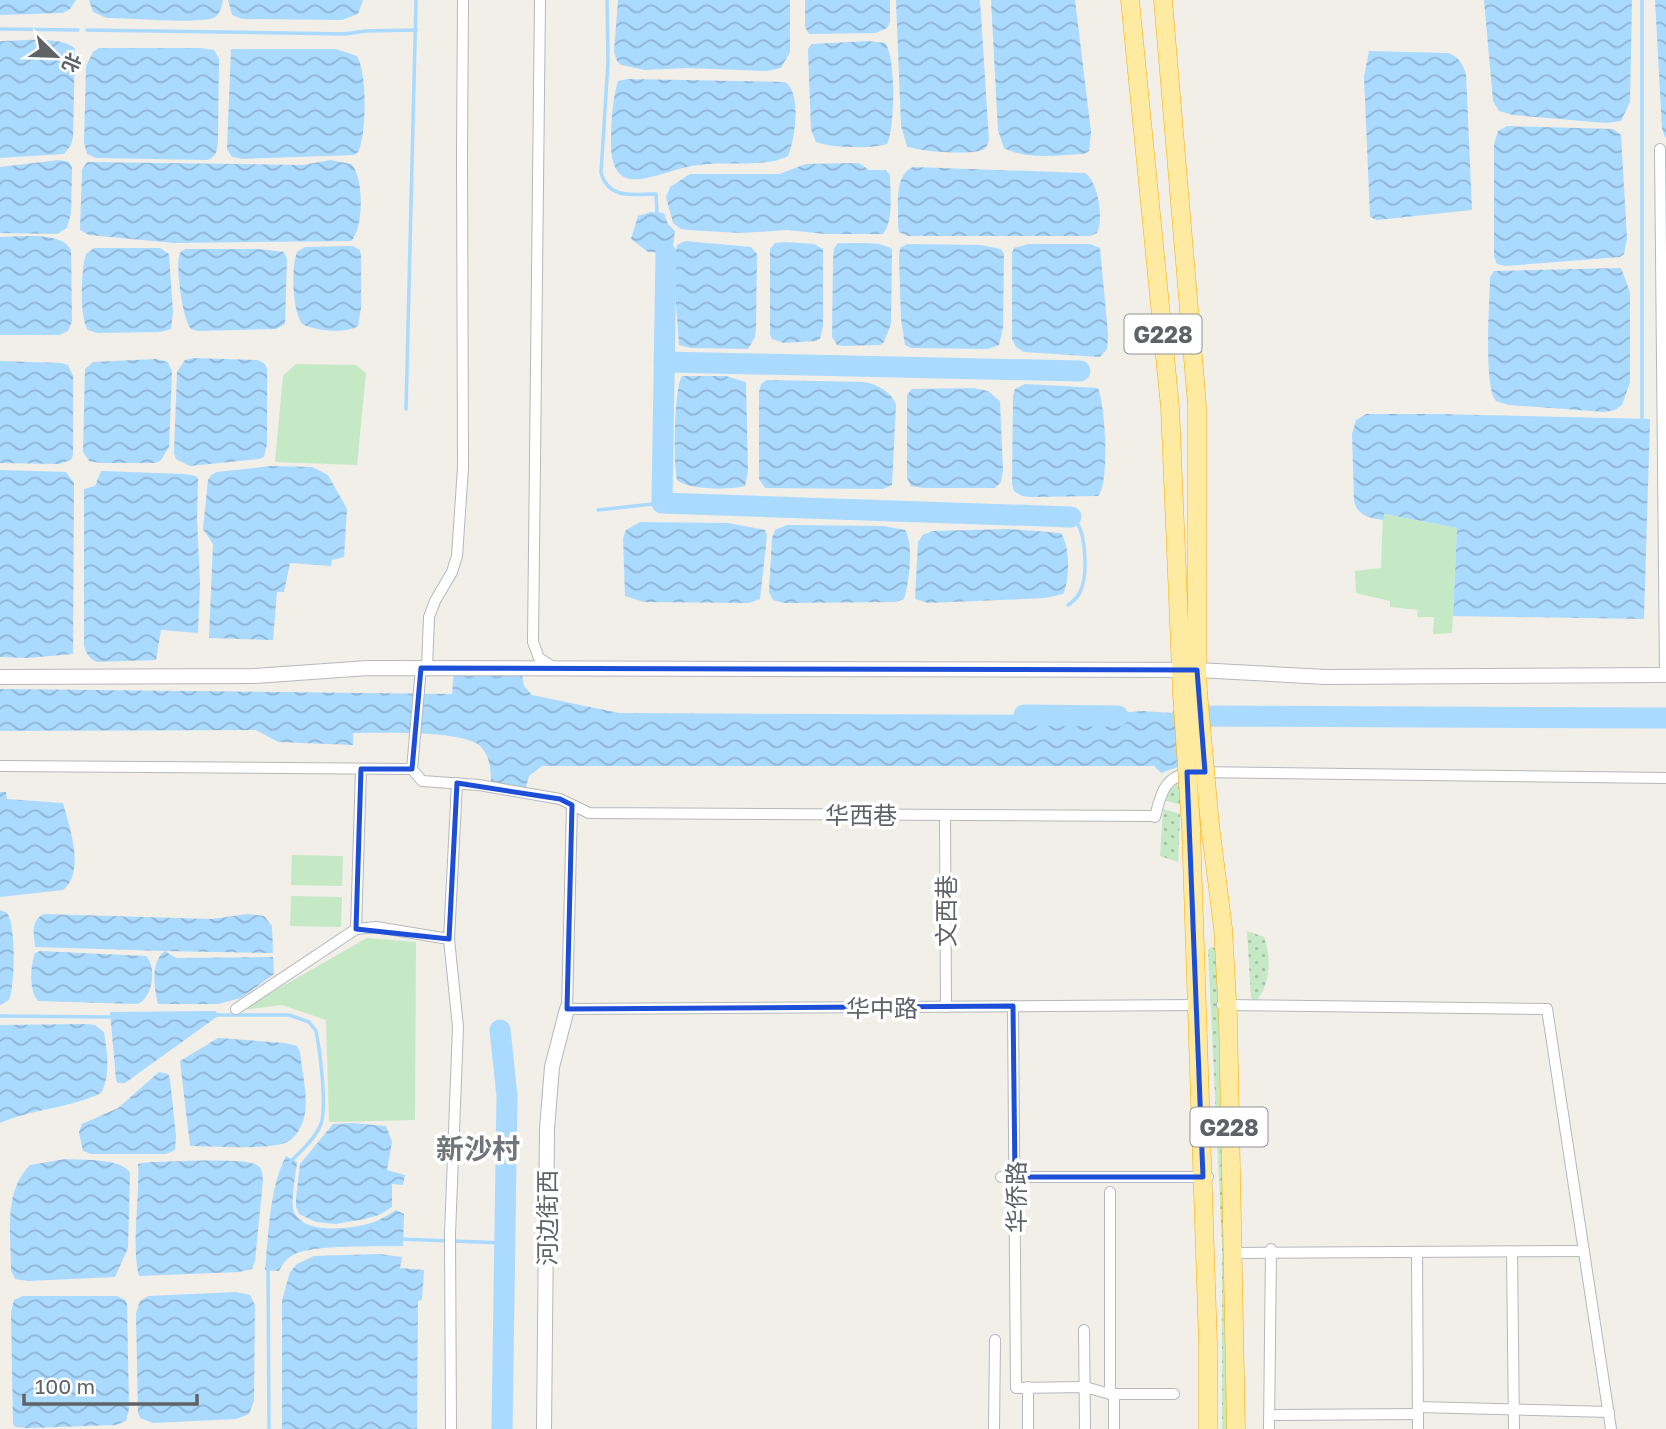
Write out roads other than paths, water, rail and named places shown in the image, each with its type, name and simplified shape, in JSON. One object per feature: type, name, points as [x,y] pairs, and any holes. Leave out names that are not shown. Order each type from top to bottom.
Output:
[{"type":"highway","name":"G228","points":[[1130,0],[1170,407],[1189,670],[1191,827],[1208,1344],[1208,1429]]},
{"type":"highway","name":"G228","points":[[1163,0],[1197,405],[1189,670]]},
{"type":"highway","name":"G228","points":[[1190,693],[1223,928],[1236,1429]]},
{"type":"street","points":[[0,766],[412,769],[429,617],[452,572],[457,556],[463,468],[461,154],[464,0]]},
{"type":"street","points":[[540,0],[533,642],[539,658],[555,668]]},
{"type":"street","points":[[0,677],[255,676],[368,668],[1189,670],[1326,677],[1665,674],[1660,149]]},
{"type":"street","points":[[356,929],[360,769]]},
{"type":"street","name":"华西巷","points":[[412,769],[422,781],[457,783],[560,799],[589,813],[1154,817],[1162,793],[1171,780],[1177,775],[1195,772],[1666,778]]},
{"type":"street","points":[[451,1429],[450,1234],[458,1027],[449,939],[457,783]]},
{"type":"street","points":[[567,1009],[572,805]]},
{"type":"street","name":"文西巷","points":[[945,815],[946,1007]]},
{"type":"street","points":[[236,1009],[356,929],[376,927],[449,939]]},
{"type":"street","name":"华中路","points":[[567,1009],[1197,1005]]},
{"type":"street","points":[[1221,1005],[1547,1009],[1611,1429]]},
{"type":"street","name":"华侨路","points":[[1013,1006],[1022,1388],[1028,1429]]},
{"type":"street","name":"河边街西","points":[[544,1429],[547,1129],[552,1067],[567,1009]]},
{"type":"street","points":[[1001,1177],[1210,1177]]},
{"type":"street","points":[[1110,1192],[1114,1429]]},
{"type":"street","points":[[1269,1429],[1271,1246]]},
{"type":"street","points":[[1227,1254],[1584,1251]]},
{"type":"street","points":[[1417,1252],[1418,1429]]},
{"type":"street","points":[[1512,1252],[1514,1429]]},
{"type":"street","points":[[1084,1330],[1085,1429]]},
{"type":"street","points":[[994,1429],[995,1340]]},
{"type":"street","points":[[1022,1388],[1085,1387],[1112,1394],[1174,1394]]},
{"type":"street","points":[[1276,1415],[1514,1409],[1609,1412]]},
{"type":"water","points":[[0,0],[76,0],[70,9],[63,13],[0,15]]},
{"type":"water","points":[[89,0],[223,0],[219,13],[213,18],[178,21],[107,18],[93,12]]},
{"type":"water","points":[[228,0],[363,0],[358,14],[342,20],[242,19],[232,15]]},
{"type":"water","points":[[618,0],[790,0],[790,52],[781,68],[767,71],[687,68],[645,70],[621,65],[614,52]]},
{"type":"water","points":[[805,0],[890,0],[890,22],[887,28],[876,33],[809,34],[805,27]]},
{"type":"water","points":[[896,0],[980,0],[989,140],[984,149],[976,152],[945,152],[907,146],[901,126]]},
{"type":"water","points":[[991,0],[1075,0],[1091,132],[1089,151],[1084,154],[1043,156],[1022,154],[1004,148],[998,130]]},
{"type":"water","points":[[1484,0],[1632,0],[1630,102],[1621,121],[1606,123],[1513,115],[1499,111],[1493,101]]},
{"type":"water","points":[[1655,0],[1666,0],[1666,139],[1662,129]]},
{"type":"water","points":[[51,40],[75,49],[73,137],[64,154],[0,158],[0,41]]},
{"type":"water","points":[[868,41],[885,43],[889,51],[893,77],[893,109],[887,144],[852,147],[816,142],[811,130],[808,49],[812,44]]},
{"type":"water","points":[[99,48],[214,50],[219,59],[218,141],[213,157],[208,160],[96,158],[87,154],[84,143],[86,66],[93,52]]},
{"type":"water","points":[[231,49],[336,49],[357,56],[363,75],[365,103],[363,132],[358,152],[354,155],[243,159],[232,157],[227,149]]},
{"type":"water","points":[[1369,51],[1448,53],[1455,56],[1461,64],[1466,74],[1472,210],[1377,220],[1370,217],[1364,77]]},
{"type":"water","points":[[618,81],[785,82],[794,96],[796,117],[788,156],[771,162],[695,165],[649,178],[627,178],[619,173],[613,162],[611,137]]},
{"type":"water","points":[[1507,126],[1613,129],[1621,135],[1627,239],[1624,254],[1620,257],[1506,266],[1497,264],[1494,257],[1494,144],[1498,131]]},
{"type":"water","points":[[59,160],[69,162],[72,168],[71,213],[67,228],[57,234],[0,233],[0,167]]},
{"type":"water","points":[[330,160],[351,164],[358,179],[360,214],[351,241],[174,243],[89,235],[80,230],[82,170],[87,162],[303,165]]},
{"type":"water","points":[[859,163],[869,170],[886,170],[890,175],[890,214],[883,234],[825,234],[787,230],[741,233],[681,229],[673,223],[666,197],[670,187],[690,174],[779,174],[806,164]]},
{"type":"water","points":[[913,167],[1085,173],[1090,177],[1098,201],[1100,219],[1097,233],[1090,236],[908,236],[899,232],[898,193],[902,177]]},
{"type":"water","points":[[651,212],[664,213],[668,224],[675,231],[672,253],[648,252],[631,239],[638,216]]},
{"type":"water","points":[[0,237],[50,238],[66,244],[71,250],[72,321],[68,331],[59,335],[0,335]]},
{"type":"water","points":[[685,241],[751,247],[757,254],[756,329],[748,349],[691,348],[679,345],[676,251],[677,245]]},
{"type":"water","points":[[775,243],[814,244],[823,249],[823,326],[820,339],[816,341],[784,343],[772,339],[770,335],[770,249]]},
{"type":"water","points":[[838,243],[873,243],[892,249],[891,324],[884,342],[880,345],[837,345],[832,337],[833,259],[834,248]]},
{"type":"water","points":[[907,244],[981,245],[1001,249],[1004,254],[1003,328],[999,345],[988,349],[911,348],[905,345],[901,319],[899,258],[900,248]]},
{"type":"water","points":[[1028,244],[1090,244],[1100,248],[1108,334],[1107,349],[1100,357],[1024,352],[1016,347],[1012,339],[1012,253],[1014,248]]},
{"type":"water","points":[[353,246],[360,250],[361,257],[361,308],[358,326],[330,331],[302,324],[296,309],[294,289],[297,252],[305,247]]},
{"type":"water","points":[[94,248],[160,248],[169,254],[173,312],[171,329],[160,332],[97,333],[88,330],[83,315],[82,281],[86,254]]},
{"type":"water","points":[[185,249],[260,249],[284,252],[287,259],[285,324],[276,329],[191,329],[183,306],[178,272],[179,255]]},
{"type":"water","points":[[1621,268],[1630,292],[1630,382],[1622,405],[1605,412],[1509,405],[1496,401],[1492,392],[1488,361],[1490,277],[1494,271]]},
{"type":"water","points":[[156,359],[168,362],[172,372],[169,447],[161,460],[155,463],[89,461],[83,452],[85,369],[93,362]]},
{"type":"water","points":[[185,360],[258,360],[265,364],[267,444],[264,457],[190,466],[176,459],[177,372]]},
{"type":"water","points":[[0,361],[68,365],[73,376],[71,460],[59,464],[0,463]]},
{"type":"water","points":[[682,376],[726,376],[746,382],[748,471],[745,486],[699,487],[677,480],[675,426],[677,395]]},
{"type":"water","points":[[767,380],[864,382],[887,392],[896,404],[892,485],[883,489],[765,488],[759,479],[759,392],[761,384]]},
{"type":"water","points":[[1025,384],[1098,388],[1103,410],[1105,460],[1102,488],[1098,496],[1030,497],[1014,491],[1013,395],[1015,389]]},
{"type":"water","points":[[974,388],[988,391],[1000,401],[1003,471],[1001,482],[995,488],[911,486],[907,478],[907,395],[912,389]]},
{"type":"water","points":[[1366,414],[1650,419],[1644,619],[1453,616],[1457,528],[1384,514],[1383,520],[1373,518],[1361,513],[1356,506],[1352,434],[1356,420]]},
{"type":"water","points":[[271,466],[312,467],[328,475],[347,509],[344,557],[332,560],[331,566],[290,563],[284,592],[277,592],[273,640],[209,638],[213,544],[203,529],[208,480],[217,472]]},
{"type":"water","points":[[0,470],[66,472],[74,483],[73,654],[27,658],[0,657]]},
{"type":"water","points":[[101,471],[185,474],[198,479],[198,633],[161,630],[156,660],[97,662],[88,655],[84,645],[84,489],[95,486]]},
{"type":"water","points":[[640,522],[728,523],[765,530],[767,536],[760,599],[749,603],[644,602],[625,596],[623,538],[626,530]]},
{"type":"water","points":[[787,525],[884,526],[905,530],[910,553],[904,599],[896,602],[784,603],[773,600],[769,592],[772,538],[775,530]]},
{"type":"water","points":[[1009,529],[1061,533],[1068,563],[1063,594],[1045,598],[928,603],[915,599],[918,542],[923,535],[932,531]]},
{"type":"water","points":[[454,669],[521,670],[524,686],[532,695],[619,713],[1051,715],[1058,718],[1143,711],[1185,714],[1189,763],[1161,773],[1154,766],[542,766],[529,776],[525,791],[491,786],[488,759],[483,749],[469,740],[455,737],[353,733],[353,745],[278,742],[256,730],[0,731],[0,689],[452,694]]},
{"type":"water","points":[[0,792],[6,792],[7,799],[63,803],[72,836],[75,861],[70,882],[63,890],[0,897]]},
{"type":"water","points":[[0,910],[7,913],[10,920],[14,956],[9,1000],[0,1005]]},
{"type":"water","points":[[44,914],[212,919],[248,914],[264,916],[272,926],[273,953],[35,947],[35,924]]},
{"type":"water","points":[[40,951],[146,956],[152,974],[150,989],[147,996],[137,1004],[38,1001],[33,991],[31,971],[35,953]]},
{"type":"water","points":[[165,951],[176,958],[273,957],[274,974],[241,998],[218,1004],[158,1004],[155,968],[160,955]]},
{"type":"water","points":[[216,1011],[218,1016],[125,1083],[118,1083],[110,1012]]},
{"type":"water","points":[[0,1025],[95,1025],[104,1032],[107,1071],[101,1093],[0,1123]]},
{"type":"water","points":[[218,1038],[297,1046],[306,1102],[304,1118],[292,1139],[281,1144],[256,1147],[190,1146],[180,1061]]},
{"type":"water","points":[[159,1072],[168,1074],[170,1079],[175,1150],[166,1154],[91,1154],[83,1151],[79,1132],[82,1124],[118,1108]]},
{"type":"water","points":[[333,1124],[386,1126],[392,1142],[387,1170],[405,1175],[403,1185],[392,1184],[392,1207],[379,1215],[335,1224],[316,1222],[299,1214],[296,1198],[300,1164]]},
{"type":"water","points":[[286,1156],[297,1162],[293,1202],[294,1212],[299,1219],[317,1227],[352,1227],[371,1223],[396,1210],[404,1214],[403,1246],[302,1251],[284,1262],[279,1271],[265,1270],[273,1197]]},
{"type":"water","points":[[65,1159],[111,1162],[126,1168],[130,1173],[128,1248],[115,1277],[28,1281],[15,1279],[11,1270],[10,1214],[21,1176],[30,1165]]},
{"type":"water","points":[[222,1161],[259,1166],[263,1180],[252,1269],[239,1272],[139,1276],[136,1251],[138,1164]]},
{"type":"water","points":[[379,1254],[402,1257],[400,1268],[424,1270],[422,1300],[418,1301],[417,1429],[282,1429],[282,1300],[290,1272],[297,1264],[314,1256]]},
{"type":"water","points":[[236,1292],[250,1295],[255,1305],[254,1401],[249,1414],[236,1419],[153,1423],[140,1418],[136,1313],[140,1301],[148,1296]]},
{"type":"water","points":[[23,1296],[117,1296],[125,1300],[129,1409],[126,1421],[116,1425],[27,1428],[13,1424],[11,1312],[14,1300]]},
{"type":"waterway","points":[[406,409],[416,0]]},
{"type":"waterway","points":[[607,0],[608,62],[601,173],[605,182],[616,192],[656,194],[657,212]]},
{"type":"waterway","points":[[1642,0],[1642,421]]},
{"type":"waterway","points":[[0,29],[78,30]]},
{"type":"waterway","points":[[87,30],[345,34],[416,30]]},
{"type":"waterway","points":[[666,253],[662,503],[1071,517]]},
{"type":"waterway","points":[[664,362],[1080,371]]},
{"type":"waterway","points":[[598,510],[662,503]]},
{"type":"waterway","points":[[1068,605],[1080,593],[1085,571],[1083,539],[1071,517]]},
{"type":"waterway","points":[[1024,715],[1118,716]]},
{"type":"waterway","points":[[1182,716],[1666,718]]},
{"type":"waterway","points":[[213,1015],[289,1015],[309,1022],[316,1031],[322,1078],[323,1116],[315,1135],[290,1162]]},
{"type":"waterway","points":[[0,1016],[113,1017]]},
{"type":"waterway","points":[[500,1030],[507,1096],[502,1429]]},
{"type":"waterway","points":[[399,1239],[505,1243]]},
{"type":"waterway","points":[[268,1267],[269,1429]]},
{"type":"district","name":"新沙村","points":[[478,1148]]}]
